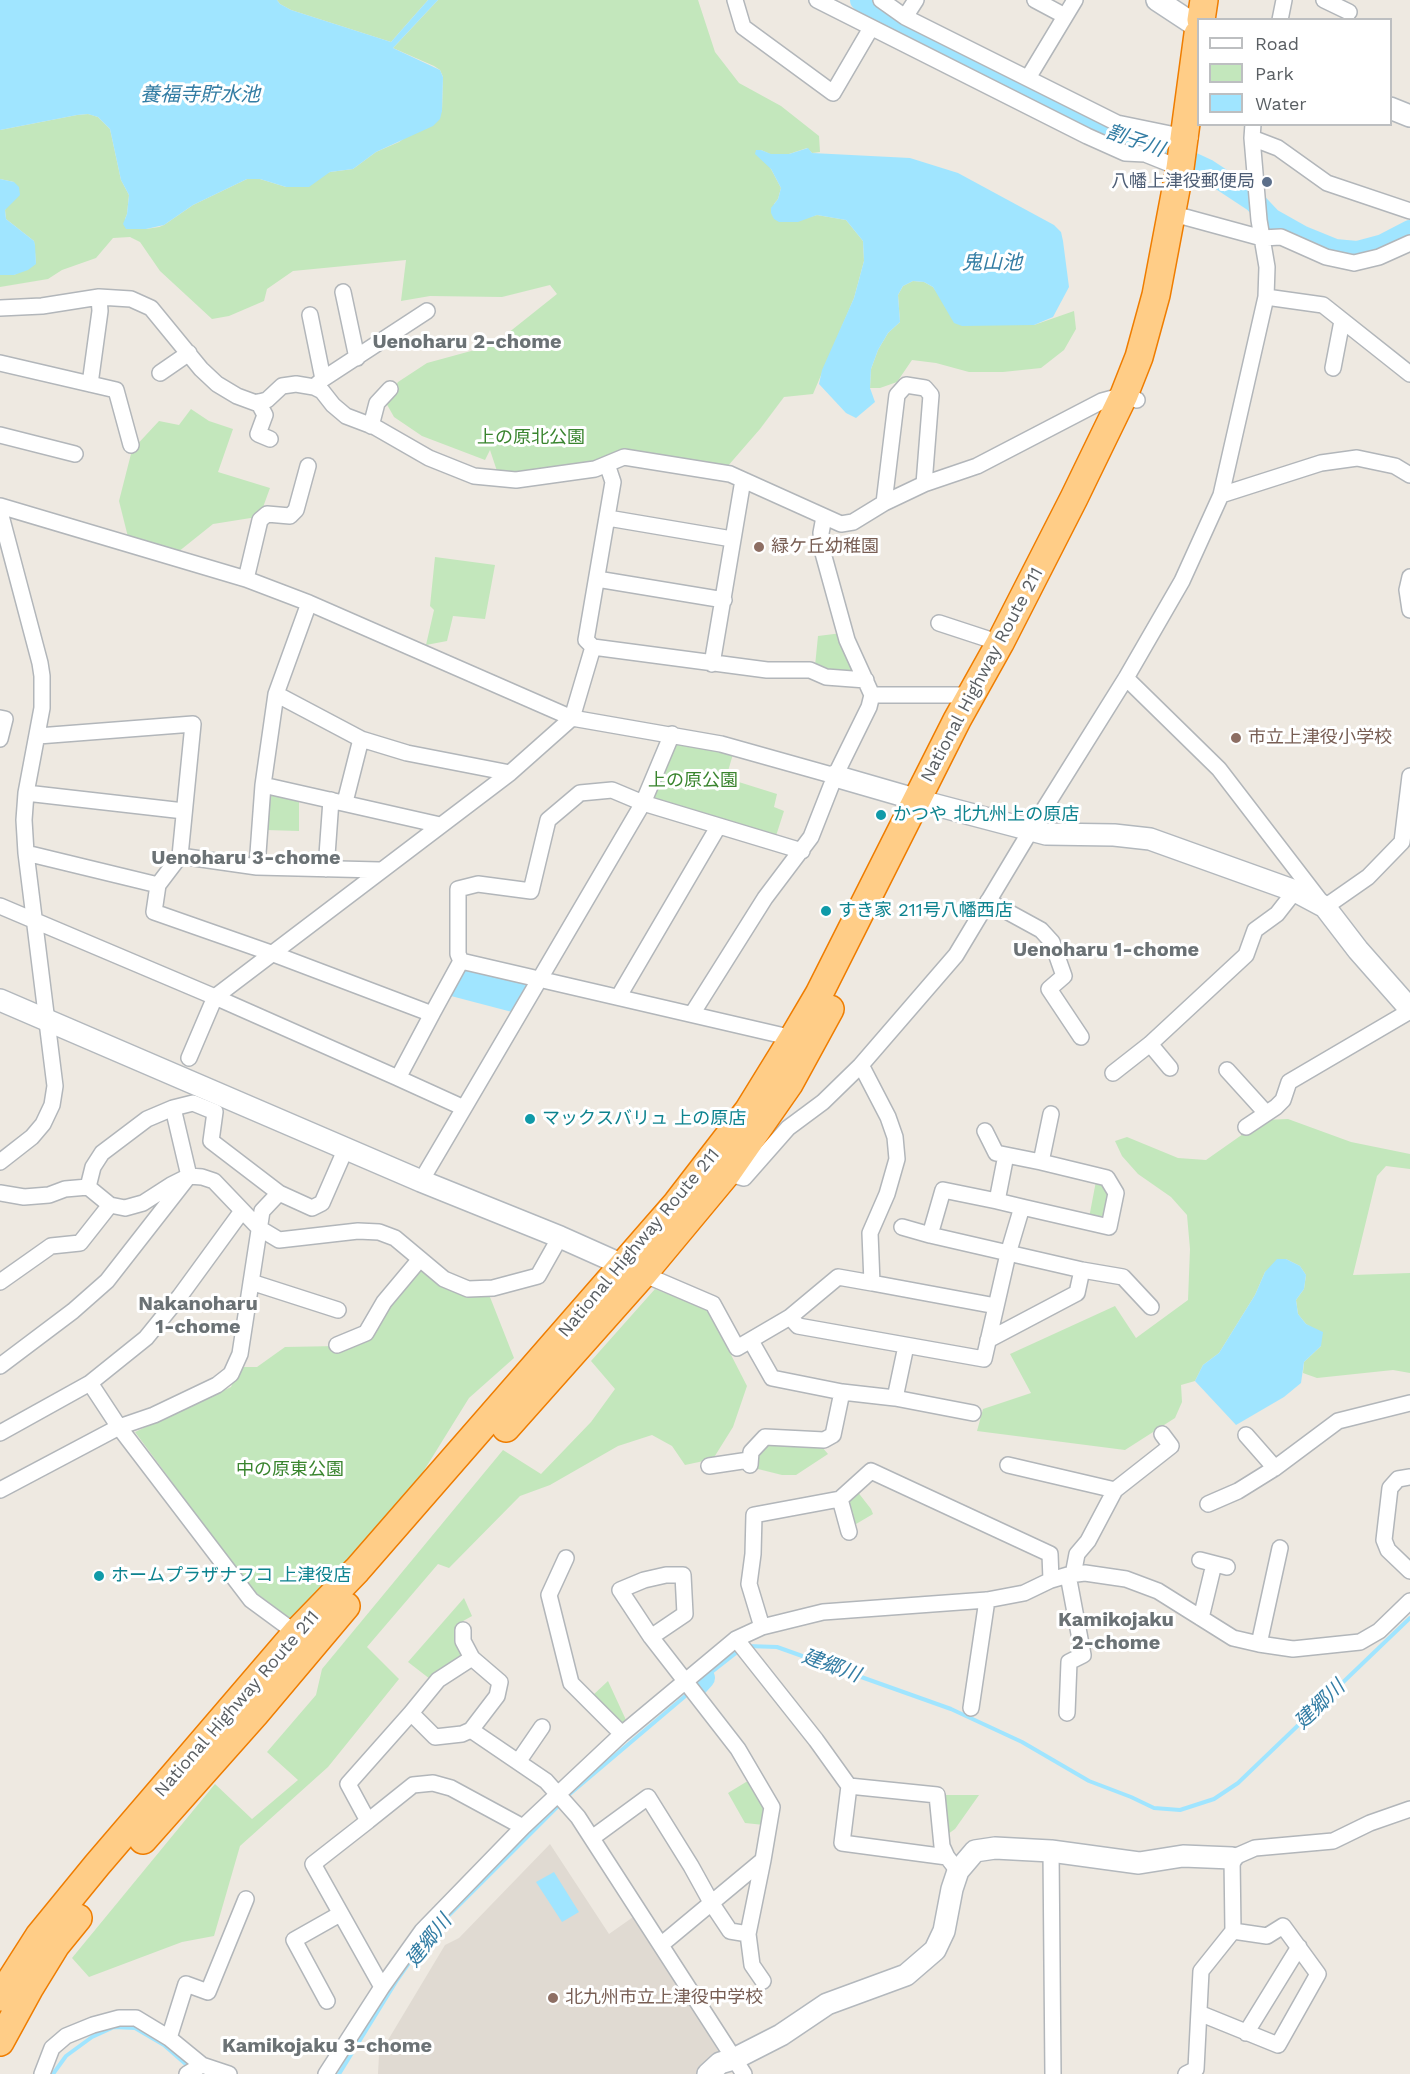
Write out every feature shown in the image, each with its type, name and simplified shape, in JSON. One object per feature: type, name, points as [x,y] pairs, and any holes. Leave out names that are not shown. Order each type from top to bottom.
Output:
[{"type":"highway","points":[[1201,18],[1203,0]]},
{"type":"highway","points":[[1213,18],[1216,0]]},
{"type":"highway","name":"National Highway Route 211","points":[[977,696],[1074,526],[1130,398],[1139,357],[1179,217],[1197,45]]},
{"type":"highway","name":"National Highway Route 211","points":[[632,1270],[748,1111],[819,994],[925,802],[977,696],[1000,643],[1130,398]]},
{"type":"highway","name":"National Highway Route 211","points":[[0,2042],[56,1945],[110,1878],[255,1714],[304,1639],[357,1570],[632,1270],[727,1173],[789,1084],[813,1043],[872,929],[925,802]]},
{"type":"highway","name":"National Highway Route 211","points":[[0,1997],[39,1936],[97,1865],[304,1639]]},
{"type":"street","points":[[735,0],[743,27],[833,93],[871,27]]},
{"type":"street","points":[[817,0],[1125,153],[1144,154],[1188,148]]},
{"type":"street","points":[[880,0],[905,17],[1117,123],[1188,148]]},
{"type":"street","points":[[905,17],[916,0]]},
{"type":"street","points":[[1035,0],[1065,16]]},
{"type":"street","points":[[1029,78],[1075,0]]},
{"type":"street","points":[[1156,0],[1197,26]]},
{"type":"street","points":[[1280,18],[1284,0]]},
{"type":"street","points":[[1324,0],[1349,12]]},
{"type":"street","points":[[1392,109],[1410,116]]},
{"type":"street","points":[[727,1173],[744,1178],[788,1128],[823,1102],[861,1065],[956,955],[1126,678],[1182,581],[1221,495],[1266,297],[1267,267],[1259,220],[1252,131]]},
{"type":"street","points":[[1252,131],[1327,183],[1410,211]]},
{"type":"street","points":[[1179,217],[1262,238],[1281,237],[1326,257],[1354,263],[1379,257],[1410,243]]},
{"type":"street","points":[[343,292],[357,358]]},
{"type":"street","points":[[0,308],[42,306],[99,297],[132,299],[152,308],[201,369],[217,384],[237,396],[258,402],[267,400],[282,386],[319,383],[427,311]]},
{"type":"street","points":[[90,384],[100,311],[99,297]]},
{"type":"street","points":[[1266,297],[1323,305],[1410,374]]},
{"type":"street","points":[[310,315],[319,383],[333,405],[346,416],[371,426],[429,458],[474,476],[516,480],[595,469],[624,457],[730,474],[841,524],[853,522],[884,503],[924,484],[977,466],[1102,401],[1130,398]]},
{"type":"street","points":[[1334,368],[1342,321]]},
{"type":"street","points":[[160,373],[189,353]]},
{"type":"street","points":[[0,363],[116,390],[132,445]]},
{"type":"street","points":[[884,503],[897,395],[906,385],[925,388],[931,395],[924,484]]},
{"type":"street","points":[[371,426],[377,403],[390,389]]},
{"type":"street","points":[[258,402],[265,415],[258,434],[270,439]]},
{"type":"street","points":[[0,435],[75,454]]},
{"type":"street","points":[[1221,495],[1322,462],[1357,458],[1395,466],[1410,475]]},
{"type":"street","points":[[607,464],[613,482],[586,640],[593,647],[767,670],[810,670],[826,676],[866,680]]},
{"type":"street","points":[[246,579],[260,520],[267,514],[290,516],[296,510],[308,466]]},
{"type":"street","points":[[712,664],[743,480]]},
{"type":"street","points":[[0,506],[246,579],[309,603],[572,718],[721,744],[1046,834],[1114,835],[1150,839],[1295,891],[1325,907]]},
{"type":"street","points":[[0,512],[40,663],[42,708],[26,794],[24,820],[26,853],[55,1086],[52,1105],[43,1124],[32,1137],[0,1162]]},
{"type":"street","points":[[692,1014],[765,898],[811,837],[835,776],[872,695],[848,640],[823,553],[820,533],[824,517]]},
{"type":"street","points":[[608,518],[732,538]]},
{"type":"street","points":[[1410,577],[1407,590],[1410,610]]},
{"type":"street","points":[[597,579],[724,600]]},
{"type":"street","points":[[257,867],[263,785],[276,694],[309,603]]},
{"type":"street","points":[[939,623],[1000,643]]},
{"type":"street","points":[[189,1058],[215,997],[379,870],[510,773],[572,718],[593,647]]},
{"type":"street","points":[[1126,678],[1219,769],[1358,950],[1410,1010],[1288,1082],[1283,1100],[1246,1127]]},
{"type":"street","points":[[276,694],[361,739],[407,753],[510,773]]},
{"type":"street","points":[[872,695],[977,696]]},
{"type":"street","points":[[0,718],[5,719],[0,739]]},
{"type":"street","points":[[38,736],[193,724],[180,856],[158,885],[154,912],[271,953],[432,1014]]},
{"type":"street","points":[[421,1181],[643,803],[672,735]]},
{"type":"street","points":[[326,869],[338,801],[361,739]]},
{"type":"street","points":[[1325,907],[1403,849],[1410,776]]},
{"type":"street","points":[[263,785],[440,825]]},
{"type":"street","points":[[461,960],[458,954],[458,889],[478,885],[531,891],[548,820],[580,793],[612,790],[643,803],[802,851]]},
{"type":"street","points":[[26,794],[184,811]]},
{"type":"street","points":[[619,996],[718,826]]},
{"type":"street","points":[[26,853],[158,885]]},
{"type":"street","points":[[180,856],[257,867],[379,870]]},
{"type":"street","points":[[1113,1073],[1150,1044],[1246,955],[1255,930],[1277,914],[1295,891]]},
{"type":"street","points":[[988,901],[1041,930],[1052,942],[1064,976],[1048,989],[1081,1037]]},
{"type":"street","points":[[0,906],[215,997],[464,1108]]},
{"type":"street","points":[[461,960],[793,1038]]},
{"type":"street","points":[[398,1078],[461,960]]},
{"type":"street","points":[[0,1000],[713,1304],[737,1348],[790,1317],[838,1277],[996,1306]]},
{"type":"street","points":[[1150,1044],[1170,1068]]},
{"type":"street","points":[[861,1065],[888,1117],[895,1137],[897,1159],[887,1194],[870,1233],[872,1283]]},
{"type":"street","points":[[1227,1070],[1266,1113]]},
{"type":"street","points":[[88,1187],[93,1167],[102,1153],[147,1119],[173,1108],[193,1103],[215,1112],[211,1141],[279,1193],[312,1208],[322,1203],[346,1148]]},
{"type":"street","points":[[173,1108],[189,1176]]},
{"type":"street","points":[[1041,1162],[1051,1114]]},
{"type":"street","points":[[930,1235],[943,1190],[1109,1227],[1116,1193],[1107,1178],[996,1153],[985,1131]]},
{"type":"street","points":[[997,1201],[1006,1155]]},
{"type":"street","points":[[0,1193],[24,1197],[49,1195],[65,1189],[88,1187],[110,1205],[125,1208],[143,1203],[189,1176],[202,1177],[214,1181],[259,1228],[279,1240],[358,1231],[379,1232],[395,1238],[444,1279],[468,1289],[493,1288],[538,1276],[560,1237]]},
{"type":"street","points":[[0,1366],[74,1311],[107,1281],[189,1176]]},
{"type":"street","points":[[0,1490],[119,1427],[154,1415],[217,1385],[231,1374],[240,1354],[262,1211],[279,1193]]},
{"type":"street","points":[[0,1282],[51,1246],[80,1243],[110,1205]]},
{"type":"street","points":[[790,1317],[798,1326],[984,1359],[1008,1254],[1022,1207]]},
{"type":"street","points":[[0,1433],[90,1383],[146,1338],[242,1211]]},
{"type":"street","points":[[902,1227],[1008,1254],[1123,1277],[1151,1307]]},
{"type":"street","points":[[337,1345],[366,1332],[384,1302],[420,1259]]},
{"type":"street","points":[[988,1340],[1077,1293],[1082,1270]]},
{"type":"street","points":[[251,1282],[338,1310]]},
{"type":"street","points":[[751,1341],[772,1378],[973,1413]]},
{"type":"street","points":[[895,1398],[906,1346]]},
{"type":"street","points":[[90,1383],[119,1427],[251,1600],[304,1639]]},
{"type":"street","points":[[709,1466],[749,1463],[751,1452],[765,1437],[824,1440],[833,1435],[842,1392]]},
{"type":"street","points":[[1208,1504],[1238,1491],[1275,1468],[1338,1420],[1410,1403]]},
{"type":"street","points":[[1067,1713],[1069,1662],[1083,1655],[1071,1575],[1077,1554],[1088,1541],[1115,1490],[1171,1446],[1162,1434]]},
{"type":"street","points":[[1246,1435],[1275,1468]]},
{"type":"street","points":[[1008,1466],[1115,1490]]},
{"type":"street","points":[[762,1627],[749,1584],[753,1554],[754,1515],[840,1499],[871,1471],[1050,1554],[1051,1580]]},
{"type":"street","points":[[1410,1477],[1398,1479],[1390,1488],[1383,1540],[1388,1550],[1410,1571]]},
{"type":"street","points":[[840,1499],[849,1532]]},
{"type":"street","points":[[1259,1644],[1280,1548]]},
{"type":"street","points":[[566,1557],[549,1595],[571,1683],[622,1734]]},
{"type":"street","points":[[1201,1618],[1214,1564]]},
{"type":"street","points":[[326,2074],[382,1987],[422,1931],[523,1827],[561,1799],[622,1734],[737,1640],[762,1627],[823,1612],[987,1600],[1024,1593],[1051,1580],[1085,1573],[1126,1579],[1158,1592],[1233,1638],[1293,1649],[1360,1642],[1379,1631],[1410,1601]]},
{"type":"street","points":[[651,1637],[685,1614],[683,1575],[666,1575],[644,1580],[620,1590],[651,1637],[738,1749],[772,1807],[748,1934],[752,1965],[762,1981]]},
{"type":"street","points":[[971,1708],[987,1600]]},
{"type":"street","points":[[411,1713],[435,1737],[462,1734],[471,1730],[497,1696],[500,1682],[472,1658],[463,1641],[463,1630]]},
{"type":"street","points":[[737,1640],[816,1740],[849,1786],[842,1843],[952,1864],[975,1851],[995,1848],[1051,1851],[1139,1863],[1183,1856],[1232,1858],[1255,1848],[1333,1841],[1370,1823],[1410,1809]]},
{"type":"street","points":[[368,1821],[348,1784],[438,1680],[472,1658]]},
{"type":"street","points":[[518,1762],[542,1727]]},
{"type":"street","points":[[471,1730],[546,1781],[578,1817],[662,1944],[739,2067]]},
{"type":"street","points":[[382,1987],[313,1864],[413,1785],[433,1783],[451,1788],[523,1827]]},
{"type":"street","points":[[708,2074],[720,2063],[739,2067],[827,2004],[906,1975],[935,1950],[944,1930],[952,1889],[952,1864],[942,1846],[937,1795],[849,1786]]},
{"type":"street","points":[[592,1838],[648,1797],[730,1930],[748,1934]]},
{"type":"street","points":[[1051,1851],[1053,2074]]},
{"type":"street","points":[[1193,2072],[1201,1971],[1233,1931],[1232,1858]]},
{"type":"street","points":[[662,1944],[762,1860]]},
{"type":"street","points":[[169,2038],[186,1984],[208,1992],[246,1899]]},
{"type":"street","points":[[327,2001],[294,1940],[340,1914]]},
{"type":"street","points":[[1199,2013],[1278,2045],[1318,1974],[1283,1926],[1267,1936],[1233,1931]]},
{"type":"street","points":[[1246,2033],[1299,1947]]},
{"type":"street","points":[[42,2074],[52,2048],[66,2036],[119,2018],[136,2018],[169,2038],[195,2069],[229,2074]]},
{"type":"shaded area","name":"北九州市立上津役中学校","points":[[550,1844],[609,1934],[636,1915],[727,2050],[699,2074],[378,2074],[379,2055],[445,1945],[459,1938]]},
{"type":"green space","points":[[277,0],[428,0],[391,42],[291,10]]},
{"type":"green space","name":"上の原北公園","points":[[438,0],[698,0],[715,52],[739,83],[781,106],[819,136],[820,152],[812,153],[807,148],[789,154],[770,154],[761,150],[781,188],[774,204],[810,217],[817,215],[846,220],[863,241],[864,261],[854,298],[813,394],[784,397],[727,467],[618,452],[592,465],[507,475],[497,471],[490,450],[485,460],[422,436],[394,417],[385,401],[398,382],[427,363],[493,345],[557,294],[550,285],[502,297],[430,296],[401,301],[406,260],[293,271],[267,289],[264,301],[229,316],[212,319],[160,271],[140,242],[130,237],[113,238],[96,258],[62,270],[48,279],[0,287],[0,275],[14,275],[36,263],[34,241],[6,219],[5,210],[14,182],[0,179],[0,130],[77,115],[88,114],[98,117],[110,129],[121,180],[129,195],[125,219],[127,229],[159,227],[193,205],[247,179],[260,179],[286,187],[330,172],[353,169],[376,152],[399,142],[442,111],[443,77],[440,70],[393,48]]},
{"type":"green space","points":[[913,281],[924,282],[933,287],[941,298],[1034,325],[1074,311],[1076,329],[1064,350],[1041,368],[1003,372],[969,372],[936,363],[912,360],[897,382],[880,388],[870,388],[871,369],[878,350],[888,333],[900,322],[898,295],[903,286]]},
{"type":"green space","points":[[191,409],[209,421],[233,429],[218,472],[270,488],[257,517],[213,524],[178,552],[128,537],[119,501],[132,450],[159,421],[179,425]]},
{"type":"green space","points":[[435,557],[495,565],[485,619],[453,616],[447,641],[426,645],[434,610],[430,606]]},
{"type":"green space","points":[[842,633],[856,675],[826,671],[815,666],[818,636]]},
{"type":"green space","name":"上の原公園","points":[[675,742],[733,754],[726,778],[777,794],[774,807],[784,811],[775,839],[653,802],[653,794]]},
{"type":"green space","points":[[268,792],[299,798],[299,831],[266,830]]},
{"type":"green space","points":[[1288,1119],[1351,1142],[1410,1154],[1410,1169],[1386,1166],[1377,1176],[1353,1275],[1410,1273],[1410,1373],[1393,1370],[1317,1378],[1303,1373],[1304,1362],[1321,1346],[1313,1328],[1306,1324],[1298,1314],[1296,1300],[1304,1289],[1306,1275],[1300,1266],[1286,1259],[1265,1272],[1255,1295],[1219,1353],[1203,1365],[1195,1381],[1181,1385],[1182,1402],[1175,1418],[1125,1450],[977,1431],[983,1409],[1031,1393],[1010,1354],[1115,1306],[1136,1338],[1188,1300],[1190,1249],[1187,1215],[1171,1197],[1138,1174],[1122,1156],[1115,1141],[1127,1137],[1178,1158],[1206,1160],[1263,1120]]},
{"type":"green space","points":[[1096,1181],[1105,1184],[1112,1194],[1107,1222],[1089,1218]]},
{"type":"green space","name":"中の原東公園","points":[[420,1264],[488,1292],[514,1358],[469,1398],[415,1485],[292,1620],[251,1589],[135,1432],[231,1387],[239,1367],[257,1367],[285,1347],[338,1346],[368,1334]]},
{"type":"green space","points":[[655,1289],[708,1310],[747,1386],[733,1427],[713,1459],[685,1465],[672,1446],[652,1435],[618,1446],[550,1485],[520,1496],[449,1568],[438,1564],[367,1647],[399,1679],[328,1767],[240,1846],[214,1936],[182,1942],[89,1977],[72,1958],[215,1784],[252,1819],[298,1780],[267,1752],[316,1695],[322,1669],[503,1450],[541,1474],[591,1422],[615,1389],[591,1361]]},
{"type":"green space","points":[[767,1444],[822,1447],[828,1454],[796,1475],[782,1475],[758,1469],[758,1452]]},
{"type":"green space","points":[[857,1491],[873,1514],[851,1527],[844,1502]]},
{"type":"green space","points":[[464,1598],[472,1616],[456,1625],[454,1632],[466,1657],[430,1679],[408,1662]]},
{"type":"green space","points":[[608,1681],[626,1720],[622,1725],[592,1696]]},
{"type":"green space","points":[[751,1779],[766,1807],[764,1825],[745,1823],[728,1793]]},
{"type":"green space","points":[[946,1795],[979,1795],[955,1829],[948,1834],[944,1812]]},
{"type":"water","name":"養福寺貯水池","points":[[0,0],[277,0],[291,10],[391,42],[428,0],[438,0],[393,48],[440,70],[443,77],[440,119],[433,126],[376,152],[353,169],[330,172],[309,187],[286,187],[260,179],[247,179],[193,205],[164,225],[146,229],[126,229],[123,224],[127,214],[129,195],[121,180],[110,129],[98,117],[88,114],[77,115],[0,130]]},
{"type":"water","name":"鬼山池","points":[[808,148],[812,153],[910,158],[958,173],[1054,225],[1061,232],[1069,287],[1053,317],[1034,325],[962,326],[954,323],[933,287],[924,282],[913,281],[903,286],[898,295],[900,322],[888,333],[871,369],[870,388],[875,402],[856,418],[846,413],[819,384],[822,370],[854,298],[864,261],[863,241],[846,220],[817,215],[798,222],[779,222],[774,219],[771,208],[778,199],[781,188],[771,169],[755,154],[756,150],[771,154],[789,154]]},
{"type":"water","points":[[0,179],[14,182],[19,187],[20,195],[5,210],[6,219],[34,241],[35,245],[36,264],[14,275],[0,275]]},
{"type":"water","points":[[469,969],[525,983],[527,988],[512,1012],[451,996],[465,970]]},
{"type":"water","points":[[1277,1259],[1286,1259],[1300,1266],[1306,1275],[1304,1289],[1296,1300],[1298,1314],[1306,1324],[1323,1332],[1321,1346],[1304,1362],[1301,1383],[1284,1397],[1236,1425],[1195,1381],[1203,1365],[1219,1353],[1255,1295],[1265,1272]]},
{"type":"water","points":[[554,1872],[579,1912],[562,1922],[536,1882]]},
{"type":"waterway","name":"割子川","points":[[861,0],[874,12],[925,45],[1005,80],[1118,137],[1147,142],[1207,170],[1254,201],[1271,219],[1303,237],[1335,250],[1357,252],[1383,245],[1410,231]]},
{"type":"waterway","name":"建郷川","points":[[747,1646],[777,1647],[951,1709],[1022,1742],[1089,1781],[1154,1808],[1180,1810],[1214,1799],[1238,1783],[1410,1618]]},
{"type":"waterway","name":"建郷川","points":[[704,1678],[741,1649]]},
{"type":"waterway","name":"建郷川","points":[[695,1688],[704,1678]]},
{"type":"waterway","name":"建郷川","points":[[565,1798],[690,1692]]},
{"type":"waterway","name":"建郷川","points":[[339,2074],[397,1980],[428,1936],[560,1804]]},
{"type":"waterway","name":"建郷川","points":[[53,2074],[66,2056],[92,2037],[114,2027],[135,2028],[164,2045],[189,2067]]},
{"type":"place","name":"八幡上津役郵便局","points":[[1267,182]]},
{"type":"place","name":"緑ケ丘幼稚園","points":[[759,547]]},
{"type":"place","name":"市立上津役小学校","points":[[1236,738]]},
{"type":"place","name":"かつや 北九州上の原店","points":[[881,815]]},
{"type":"place","name":"すき家 211号八幡西店","points":[[826,911]]},
{"type":"place","name":"マックスバリュ 上の原店","points":[[530,1119]]},
{"type":"place","name":"ホームプラザナフコ 上津役店","points":[[99,1576]]},
{"type":"place","name":"北九州市立上津役中学校","points":[[553,1998]]},
{"type":"district","name":"Uenoharu 2-chome","points":[[467,342]]},
{"type":"district","name":"Uenoharu 3-chome","points":[[246,858]]},
{"type":"district","name":"Uenoharu 1-chome","points":[[1106,950]]},
{"type":"district","name":"Nakanoharu 1-chome","points":[[198,1316]]},
{"type":"district","name":"Kamikojaku 2-chome","points":[[1116,1632]]},
{"type":"district","name":"Kamikojaku 3-chome","points":[[327,2046]]}]
